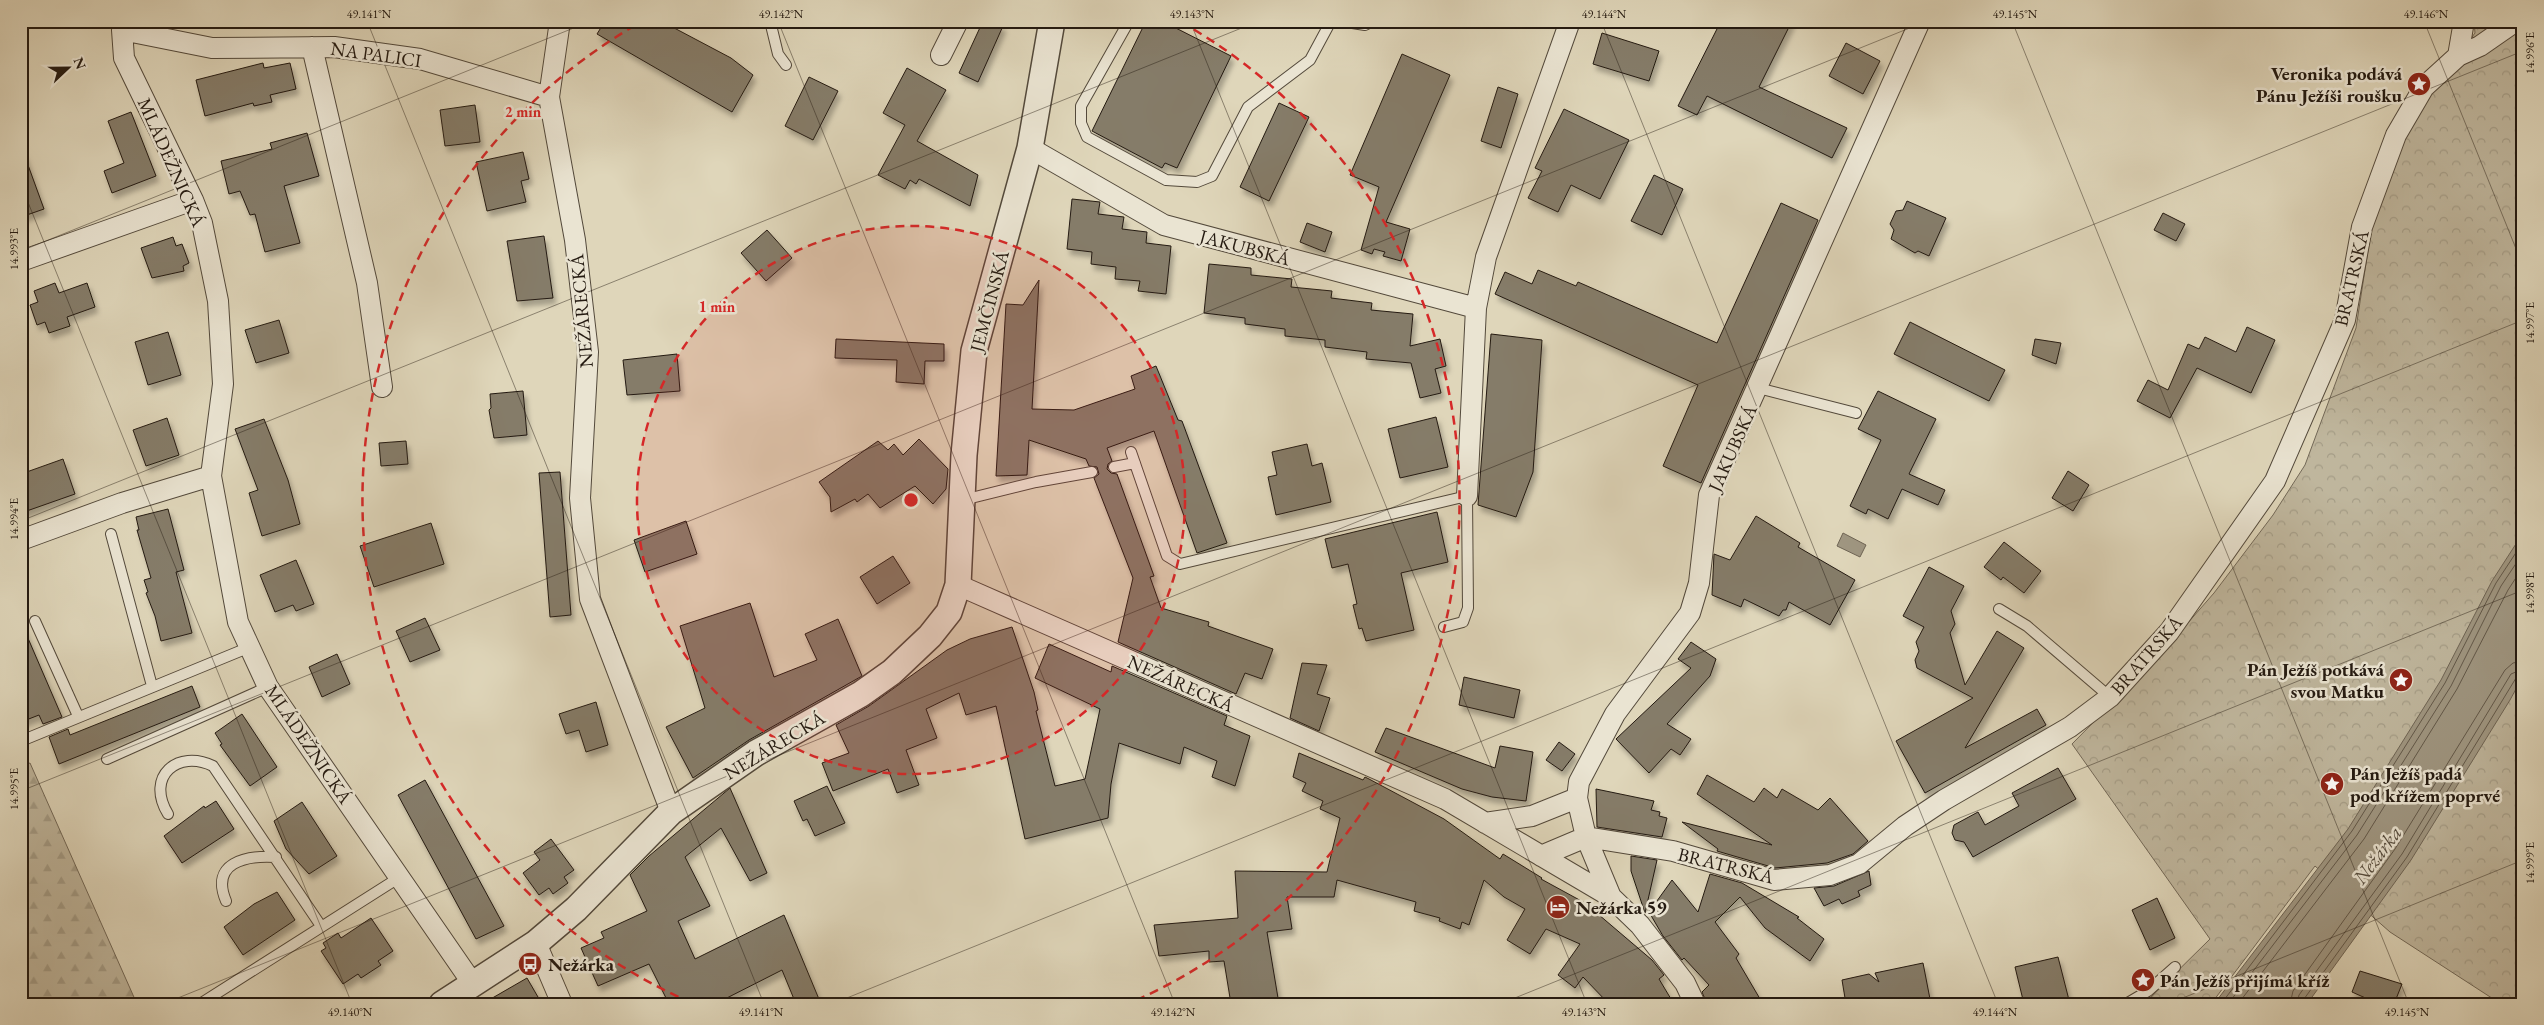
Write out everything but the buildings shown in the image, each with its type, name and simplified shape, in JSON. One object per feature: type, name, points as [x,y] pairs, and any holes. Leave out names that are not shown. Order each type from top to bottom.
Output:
[{"type":"street","points":[[549,97],[560,21]]},
{"type":"street","points":[[941,55],[958,21]]},
{"type":"street","name":"JEMČINSKÁ","points":[[958,584],[964,455],[974,351],[1030,148],[1052,21]]},
{"type":"street","points":[[1467,496],[1476,308],[1486,257],[1570,21]]},
{"type":"street","name":"JAKUBSKÁ","points":[[1611,897],[1586,838],[1577,798],[1578,782],[1615,714],[1690,613],[1699,583],[1709,495],[1920,21]]},
{"type":"street","points":[[2458,56],[2464,21]]},
{"type":"street","name":"BRATRSKÁ","points":[[1586,838],[1673,851],[1774,880],[1830,875],[1860,864],[1905,826],[1944,800],[2070,727],[2110,698],[2169,632],[2275,481],[2344,320],[2362,227],[2396,136],[2424,86],[2458,56],[2480,46],[2516,21]]},
{"type":"street","name":"NA PALICI","points":[[122,30],[212,48],[334,46],[420,58],[549,97]]},
{"type":"street","name":"MLÁDEŽNICKÁ","points":[[122,30],[124,58],[193,200],[202,223],[218,301],[223,384],[210,476],[238,622],[268,686],[473,984]]},
{"type":"street","points":[[312,47],[367,284],[382,387]]},
{"type":"street","name":"NEŽÁRECKÁ","points":[[549,97],[575,240],[588,352],[580,498],[590,599],[671,812]]},
{"type":"street","name":"JAKUBSKÁ","points":[[1030,148],[1164,225],[1476,308]]},
{"type":"street","points":[[21,261],[193,200]]},
{"type":"street","points":[[21,540],[122,503],[210,476]]},
{"type":"street","name":"NEŽÁRECKÁ","points":[[442,1004],[536,943],[576,909],[671,812],[756,753],[861,694],[892,672],[930,636],[949,612],[958,584],[1445,799],[1611,897],[1640,925],[1684,982],[1695,1004]]},
{"type":"street","points":[[1484,823],[1532,816],[1577,798]]},
{"type":"street","points":[[1541,856],[1586,838]]},
{"type":"street","points":[[536,943],[562,1004]]},
{"type":"lane","points":[[770,21],[778,54],[786,65]]},
{"type":"lane","points":[[1129,21],[1081,106],[1082,124],[1087,136],[1166,180],[1197,182],[1212,176],[1248,107],[1310,60],[1331,21]]},
{"type":"lane","points":[[1340,21],[1365,25],[1373,21]]},
{"type":"lane","points":[[1758,388],[1856,413]]},
{"type":"lane","points":[[1131,452],[1167,556],[1180,564],[1467,496],[1468,608],[1463,622],[1444,628]]},
{"type":"lane","points":[[1114,467],[1135,463]]},
{"type":"lane","points":[[963,500],[1036,482],[1092,472]]},
{"type":"lane","points":[[111,534],[152,686]]},
{"type":"lane","points":[[1999,609],[2027,626],[2110,698]]},
{"type":"lane","points":[[35,621],[78,716]]},
{"type":"lane","points":[[21,741],[250,647]]},
{"type":"lane","points":[[107,759],[268,686]]},
{"type":"lane","points":[[168,814],[159,797],[158,785],[164,774],[173,767],[190,760],[201,760],[213,766],[321,926]]},
{"type":"lane","points":[[226,901],[221,889],[222,877],[229,867],[239,860],[252,857],[276,857]]},
{"type":"lane","points":[[200,1004],[400,877]]},
{"type":"lane","points":[[2126,1004],[2148,991],[2175,967]]},
{"type":"green space","points":[[2474,21],[2523,21],[2523,1002],[2521,1004],[2501,1004],[2390,932],[2315,866],[2211,1004],[2144,1004],[2210,939],[2072,744],[2158,657],[2214,593],[2273,515],[2305,465],[2356,328],[2371,231],[2394,160],[2427,97],[2475,33]]},
{"type":"green space","points":[[30,763],[137,1004],[21,1004],[21,766]]},
{"type":"water","points":[[1843,533],[1866,545],[1860,557],[1837,546]]},
{"type":"water","points":[[2523,533],[2523,676],[2411,860],[2307,1004],[2214,1004],[2348,829],[2441,680],[2492,581]]},
{"type":"place","name":"Veronika podává Pánu Ježíši roušku","points":[[2419,84]]},
{"type":"place","name":"Pán Ježíš potkává svou Matku","points":[[2401,680]]},
{"type":"place","name":"Pán Ježíš padá pod křížem poprvé","points":[[2332,784]]},
{"type":"place","name":"Nežárka 59","points":[[1558,907]]},
{"type":"place","name":"Nežárka","points":[[530,964]]},
{"type":"place","name":"Pán Ježíš přijímá kříž","points":[[2143,980]]}]
